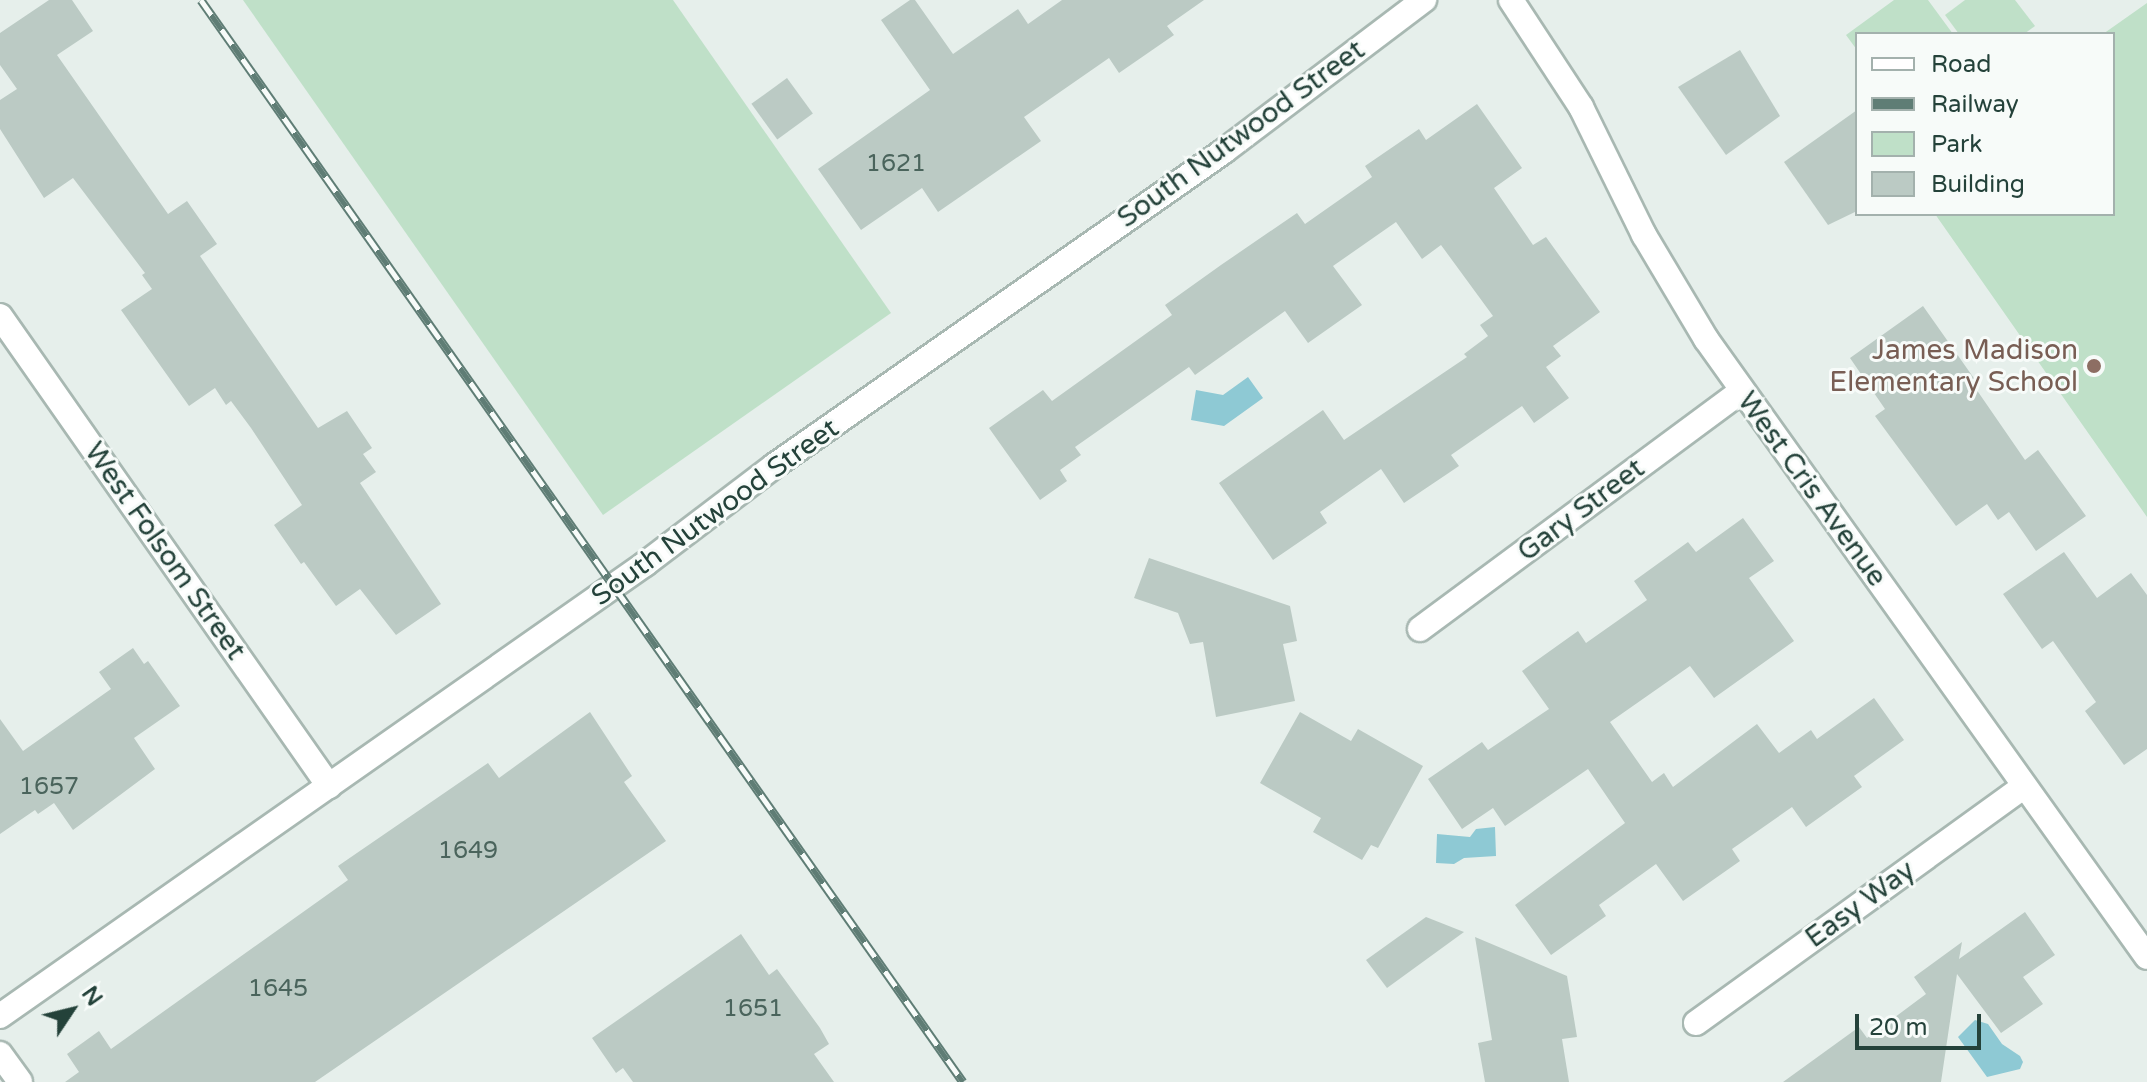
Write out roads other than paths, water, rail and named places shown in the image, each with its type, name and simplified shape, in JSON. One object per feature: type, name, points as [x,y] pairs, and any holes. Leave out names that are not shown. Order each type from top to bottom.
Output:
[{"type":"street","name":"South Nutwood Street","points":[[0,1016],[645,564],[774,466],[1224,151],[1424,0]]},
{"type":"street","name":"West Cris Avenue","points":[[1511,0],[1581,107],[1672,286],[1742,391],[2147,957]]},
{"type":"street","name":"West Folsom Street","points":[[0,316],[329,786]]},
{"type":"street","name":"Gary Street","points":[[1420,629],[1742,391]]},
{"type":"street","name":"Easy Way","points":[[1696,1023],[2025,786]]},
{"type":"street","points":[[0,1054],[20,1082]]},
{"type":"water","points":[[1248,377],[1263,398],[1224,426],[1191,420],[1196,390],[1223,395]]},
{"type":"water","points":[[1495,827],[1496,856],[1464,858],[1454,864],[1436,863],[1437,834],[1470,837],[1476,829]]},
{"type":"water","points":[[1975,1020],[1988,1024],[2002,1044],[2020,1056],[2023,1062],[2020,1069],[1987,1077],[1958,1037]]},
{"type":"railway","points":[[201,0],[963,1082]]},
{"type":"place","name":"James Madison Elementary School","points":[[2094,366]]}]
